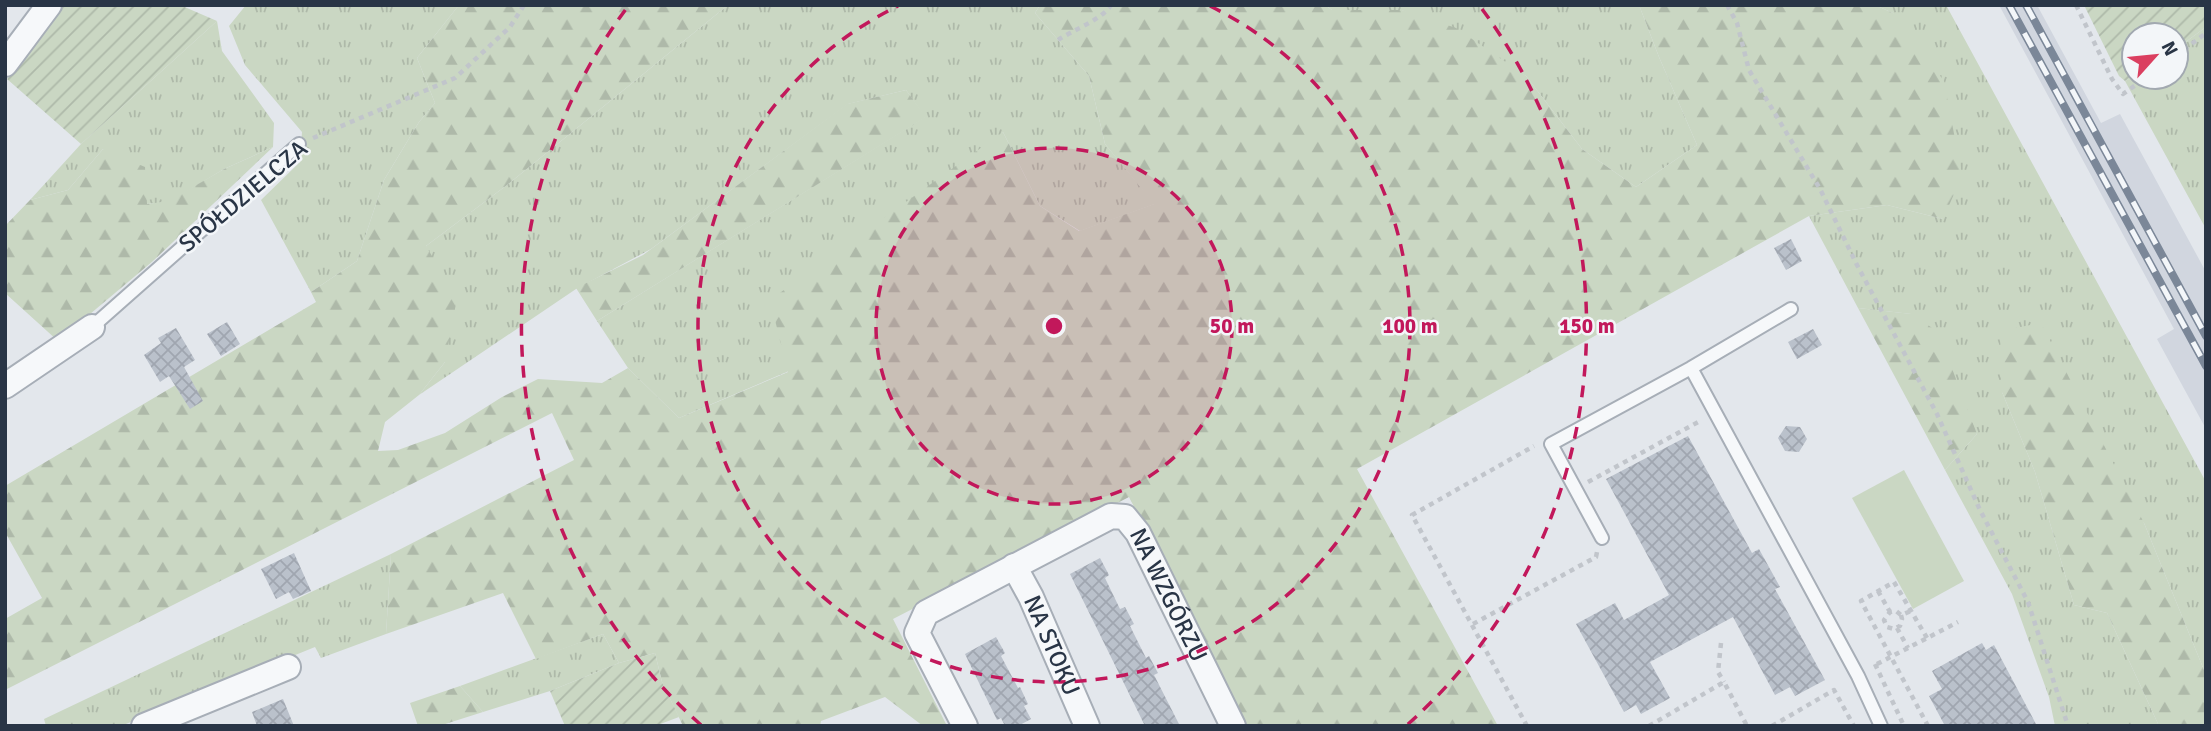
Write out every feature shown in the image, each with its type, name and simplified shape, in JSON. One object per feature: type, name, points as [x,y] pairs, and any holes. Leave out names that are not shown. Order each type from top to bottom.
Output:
[{"type":"street","points":[[5,64],[49,5]]},
{"type":"street","name":"SPÓŁDZIELCZA","points":[[5,386],[92,327]]},
{"type":"street","name":"NA WZGÓRZU","points":[[965,726],[917,633],[926,613],[1111,516],[1125,517],[1138,533],[1233,726]]},
{"type":"street","name":"NA STOKU","points":[[1014,566],[1036,609],[1087,726]]},
{"type":"street","points":[[144,726],[288,667]]},
{"type":"lane","name":"SPÓŁDZIELCZA","points":[[92,327],[299,144]]},
{"type":"lane","points":[[1602,538],[1551,444],[1692,368],[1791,309]]},
{"type":"lane","points":[[1692,368],[1858,676],[1881,726]]},
{"type":"path","name":"SPÓŁDZIELCZA","points":[[299,144],[455,78],[510,26],[524,5]]},
{"type":"path","points":[[1058,40],[1106,14],[1111,5]]},
{"type":"path","points":[[1727,5],[1737,23],[1749,70],[1820,189],[1857,265],[1937,414],[1980,510],[2028,602],[2068,726]]},
{"type":"path","points":[[2076,5],[2120,90]]},
{"type":"path","points":[[2190,45],[2206,33]]},
{"type":"path","points":[[1576,489],[1705,419]]},
{"type":"path","points":[[1527,726],[1412,515],[1532,447]]},
{"type":"path","points":[[1472,624],[1582,564]]},
{"type":"path","points":[[1927,638],[1894,582],[1861,601],[1928,726]]},
{"type":"path","points":[[1878,591],[1890,612]]},
{"type":"path","points":[[1896,611],[1901,615],[1902,623],[1897,628],[1891,629],[1885,624],[1885,616],[1890,612],[1896,611]]},
{"type":"path","points":[[1901,615],[1911,611]]},
{"type":"path","points":[[1877,664],[1958,622]]},
{"type":"path","points":[[1876,629],[1885,624]]},
{"type":"path","points":[[1897,628],[1908,648]]},
{"type":"path","points":[[1721,643],[1718,672],[1747,726]]},
{"type":"path","points":[[1649,726],[1724,682]]},
{"type":"path","points":[[1772,726],[1834,690],[1854,726]]},
{"type":"shaded area","points":[[1999,5],[2037,5],[2101,123],[2120,114],[2206,272],[2206,429],[2157,339],[2174,329]]},
{"type":"green space","points":[[63,5],[180,5],[217,21],[81,144],[7,79]]},
{"type":"green space","points":[[246,5],[459,5],[417,58],[435,103],[419,122],[384,180],[357,261],[311,292],[261,200],[300,162],[302,132],[245,65],[229,26]]},
{"type":"green space","points":[[459,5],[728,5],[507,185],[426,246],[457,298],[445,362],[419,395],[385,422],[378,451],[398,450],[445,433],[502,397],[538,379],[602,383],[628,368],[679,418],[788,372],[770,300],[1003,132],[1040,206],[1079,231],[1154,204],[1105,144],[1089,76],[1035,13],[1040,5],[1325,5],[1332,10],[1402,10],[1456,28],[1526,76],[1582,149],[1636,187],[1697,145],[1639,5],[1875,5],[1893,13],[1944,81],[1962,176],[1943,219],[1887,205],[1809,216],[1357,469],[1498,726],[1246,726],[1129,497],[893,619],[947,726],[923,726],[885,697],[821,721],[820,726],[683,726],[662,682],[655,653],[619,663],[603,634],[536,659],[503,593],[386,634],[391,554],[574,460],[552,413],[5,690],[5,619],[42,598],[5,532],[5,486],[316,302],[311,292],[357,261],[384,180],[419,122],[435,103],[417,58]]},
{"type":"green space","points":[[728,5],[1040,5],[1035,13],[1089,76],[1105,144],[1155,204],[1080,231],[1040,206],[1003,132],[789,371],[679,418],[628,368],[597,321],[925,117],[906,90],[848,104],[651,249],[576,289],[419,395],[445,362],[426,246],[507,185]]},
{"type":"green space","points":[[1325,5],[1639,5],[1697,145],[1636,187],[1582,149],[1526,76],[1402,10],[1332,10]]},
{"type":"green space","points":[[1875,5],[1946,5],[2206,482],[2206,675],[2144,523],[2002,392],[2035,472],[2074,605],[2107,613],[2159,726],[2055,726],[2049,697],[2012,594],[1945,470],[1977,434],[1911,314],[1858,308],[1809,216],[1887,205],[1943,219],[1893,13]]},
{"type":"green space","points":[[2084,5],[2206,5],[2206,27],[2190,39],[2190,21],[2120,21],[2119,76]]},
{"type":"green space","points":[[217,21],[222,51],[274,123],[273,147],[224,169],[169,202],[146,204],[103,149],[68,190],[30,200],[81,144]]},
{"type":"green space","points":[[2206,27],[2206,229],[2130,91],[2190,91],[2190,39]]},
{"type":"green space","points":[[906,90],[926,117],[597,321],[576,288],[643,255],[847,104]]},
{"type":"green space","points":[[273,147],[153,261],[58,341],[5,293],[5,226],[30,200],[68,190],[103,149],[145,167],[147,204],[169,201],[224,169]]},
{"type":"green space","points":[[1858,308],[1912,314],[1938,332],[1977,434],[1945,470]]},
{"type":"green space","points":[[2041,323],[2144,523],[2206,675],[2206,726],[2159,726],[2107,613],[2074,605],[2035,472],[2002,392],[2000,331]]},
{"type":"green space","points":[[1904,470],[1964,581],[1913,609],[1852,498]]},
{"type":"green space","points":[[391,554],[386,634],[321,658],[315,647],[121,726],[46,726],[44,719]]},
{"type":"green space","points":[[603,634],[619,663],[550,691],[483,712],[460,686]]},
{"type":"green space","points":[[655,653],[662,682],[679,717],[655,726],[565,726],[550,691],[619,663]]},
{"type":"green space","points":[[460,686],[483,712],[439,726],[418,726],[410,703]]},
{"type":"building","points":[[1791,239],[1802,261],[1786,270],[1774,248]]},
{"type":"building","points":[[227,322],[240,344],[221,356],[207,334]]},
{"type":"building","points":[[176,328],[195,360],[184,367],[203,401],[190,409],[169,376],[160,382],[144,355],[161,343],[158,338]]},
{"type":"building","points":[[1813,329],[1822,345],[1797,359],[1788,342]]},
{"type":"building","points":[[1786,426],[1800,427],[1807,439],[1799,452],[1785,451],[1778,438]]},
{"type":"building","points":[[1688,436],[1752,553],[1759,549],[1780,587],[1775,589],[1825,680],[1795,696],[1790,687],[1775,695],[1733,617],[1650,662],[1670,698],[1641,714],[1636,705],[1624,712],[1576,624],[1615,603],[1624,620],[1669,595],[1606,479]]},
{"type":"building","points":[[294,553],[311,591],[293,599],[289,592],[276,599],[261,569]]},
{"type":"building","points":[[1100,558],[1109,575],[1105,578],[1120,609],[1125,607],[1134,624],[1130,626],[1146,658],[1149,656],[1158,673],[1154,675],[1180,726],[1145,726],[1070,574]]},
{"type":"building","points":[[996,637],[1005,653],[1001,656],[1028,704],[1024,706],[1031,719],[1018,726],[1005,726],[1001,718],[997,720],[965,654]]},
{"type":"building","points":[[1982,643],[1986,650],[1994,645],[2037,726],[1945,726],[1929,696],[1942,689],[1932,671]]},
{"type":"building","points":[[283,699],[294,726],[257,726],[252,712]]},
{"type":"railway","points":[[2009,5],[2206,366]]},
{"type":"railway","points":[[2026,5],[2206,336]]}]
